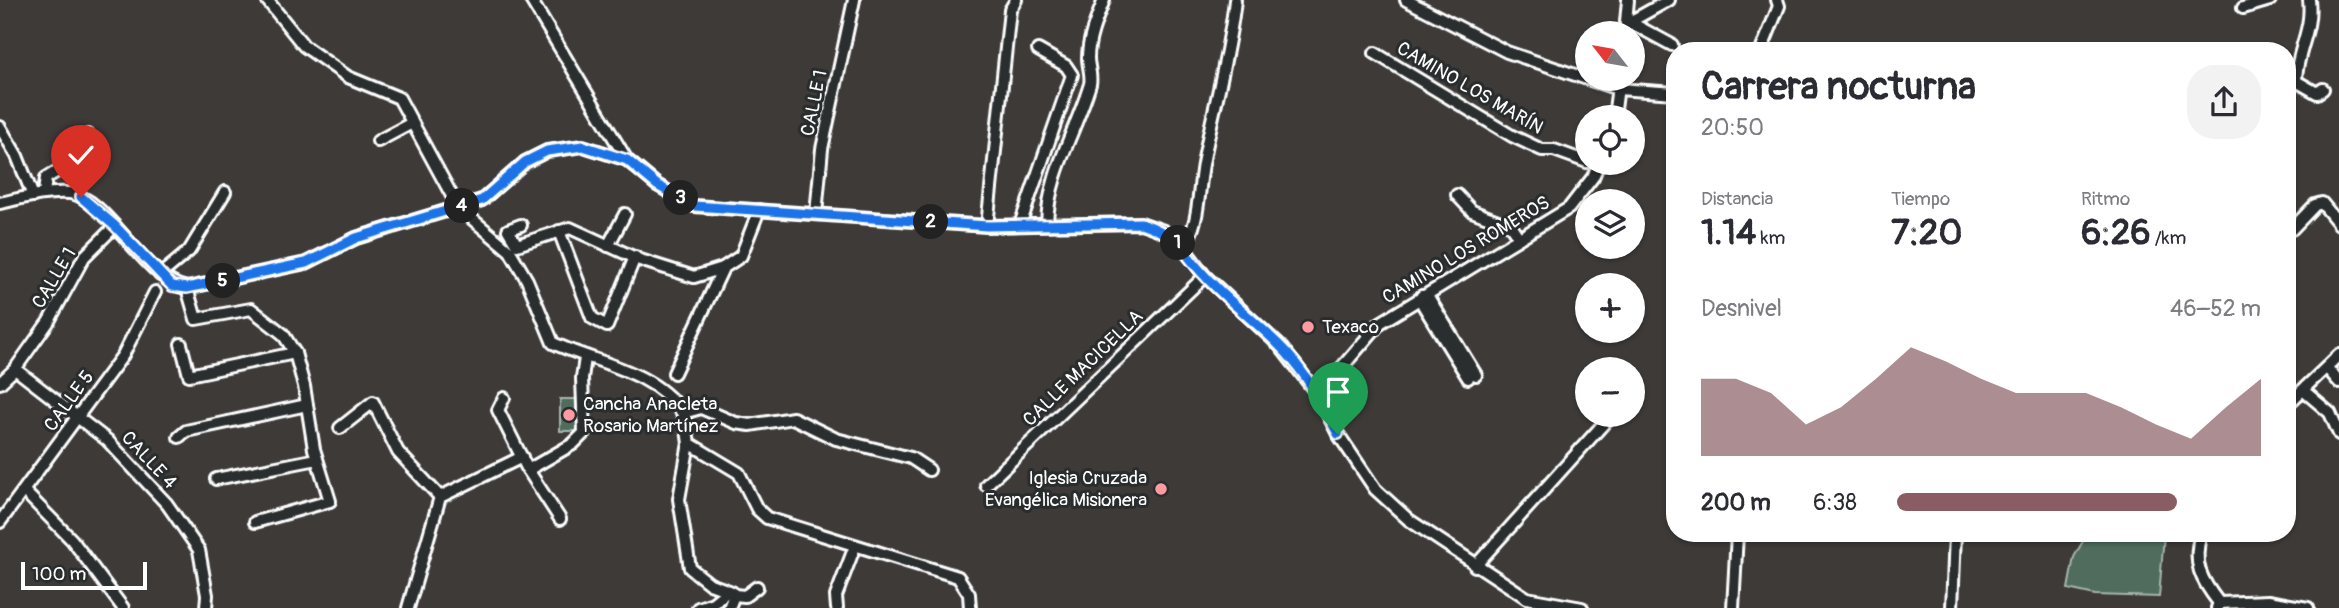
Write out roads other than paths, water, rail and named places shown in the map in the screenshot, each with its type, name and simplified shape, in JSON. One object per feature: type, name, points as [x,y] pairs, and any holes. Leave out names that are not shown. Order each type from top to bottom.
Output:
[{"type":"street","points":[[267,0],[304,47],[348,77],[399,97],[458,207],[510,251],[527,280],[553,343],[585,358],[641,376],[665,394],[683,413],[689,443],[679,499],[690,568],[710,584],[731,593],[745,596],[757,587]]},
{"type":"street","points":[[531,0],[627,160],[657,185],[694,206],[987,226],[1141,223],[1164,231],[1183,247],[1205,276],[1280,346],[1318,395],[1338,434],[1375,489],[1409,520],[1527,598],[1582,608]]},
{"type":"street","name":"CALLE 1","points":[[816,214],[822,149],[854,0]]},
{"type":"street","points":[[987,226],[1010,10],[1016,0]]},
{"type":"street","points":[[1047,224],[1047,206],[1063,150],[1091,81],[1090,40],[1104,0]]},
{"type":"street","points":[[1183,247],[1192,235],[1203,164],[1230,47],[1235,0]]},
{"type":"street","points":[[1406,0],[1507,52],[1575,75]]},
{"type":"street","points":[[1626,21],[1628,0]]},
{"type":"street","points":[[1637,21],[1669,0]]},
{"type":"street","points":[[1765,42],[1779,6],[1777,0]]},
{"type":"street","points":[[2243,8],[2270,0]]},
{"type":"street","points":[[2309,0],[2309,28],[2297,64],[2296,81],[2317,93],[2323,89]]},
{"type":"street","points":[[1645,30],[1666,42]]},
{"type":"street","points":[[1020,225],[1072,75],[1066,66],[1038,50]]},
{"type":"street","name":"CAMINO LOS MARÍN","points":[[1375,53],[1512,136],[1542,150],[1554,150],[1575,157]]},
{"type":"street","points":[[1645,88],[1666,92]]},
{"type":"street","points":[[378,141],[412,123]]},
{"type":"street","points":[[0,127],[17,156],[33,196]]},
{"type":"street","points":[[44,193],[46,178],[89,152],[93,145],[88,135]]},
{"type":"street","points":[[0,203],[44,193],[81,197],[115,226],[172,286],[187,288],[306,263],[356,238],[482,200],[525,162],[547,151],[583,146],[627,160]]},
{"type":"street","name":"CAMINO LOS ROMEROS","points":[[1318,395],[1380,323],[1569,208],[1587,175]]},
{"type":"street","points":[[160,275],[189,251],[225,192]]},
{"type":"street","points":[[1457,195],[1472,211],[1511,226],[1519,238]]},
{"type":"street","points":[[2296,225],[2315,205],[2322,204],[2339,224]]},
{"type":"street","points":[[521,225],[508,230],[517,245],[570,228],[635,257],[694,277],[723,268],[741,256],[759,210]]},
{"type":"street","points":[[608,246],[625,214]]},
{"type":"street","name":"CALLE 1","points":[[0,383],[15,369],[49,321],[84,257],[115,226]]},
{"type":"street","points":[[559,231],[592,318],[607,326],[635,257]]},
{"type":"street","points":[[674,373],[723,268]]},
{"type":"street","name":"CALLE MACICELLA","points":[[986,485],[1205,276]]},
{"type":"street","points":[[187,288],[196,319],[251,309],[283,334],[295,353],[317,459],[330,501],[256,522]]},
{"type":"street","name":"CALLE 5","points":[[0,523],[123,355],[155,292]]},
{"type":"street","points":[[1422,296],[1423,305],[1472,377]]},
{"type":"street","points":[[181,344],[189,375],[295,353]]},
{"type":"street","points":[[2296,398],[2339,355]]},
{"type":"street","points":[[528,471],[573,444],[584,433],[582,378],[585,358]]},
{"type":"street","points":[[2327,368],[2339,382]]},
{"type":"street","name":"CALLE 4","points":[[15,369],[107,440],[167,504],[199,550],[207,595],[206,608]]},
{"type":"street","points":[[2304,391],[2330,412],[2339,434]]},
{"type":"street","points":[[504,398],[498,410],[528,471],[560,519]]},
{"type":"street","points":[[340,428],[373,402],[398,452],[440,497]]},
{"type":"street","points":[[178,437],[186,431],[307,405]]},
{"type":"street","points":[[683,413],[701,408],[736,423],[750,425],[793,418],[836,439],[911,458],[929,470]]},
{"type":"street","points":[[1475,566],[1601,427]]},
{"type":"street","points":[[689,443],[740,472],[758,509],[767,518],[958,577],[969,594],[970,608]]},
{"type":"street","points":[[408,608],[440,497],[522,457]]},
{"type":"street","points":[[216,479],[317,459]]},
{"type":"street","points":[[25,492],[72,540],[123,608]]},
{"type":"street","points":[[1733,608],[1737,542]]},
{"type":"street","points":[[1952,608],[1955,542]]},
{"type":"street","points":[[2199,542],[2195,560],[2203,582],[2218,606],[2268,601],[2308,608]]},
{"type":"street","points":[[837,608],[836,596],[855,546]]},
{"type":"street","points":[[698,608],[731,593]]},
{"type":"street","points":[[729,608],[731,593]]},
{"type":"place","name":"Texaco","points":[[1308,327]]},
{"type":"place","name":"Cancha Anacleta Rosario Martínez","points":[[569,415]]},
{"type":"place","name":"Iglesia Cruzada Evangélica Misionera","points":[[1161,489]]}]
